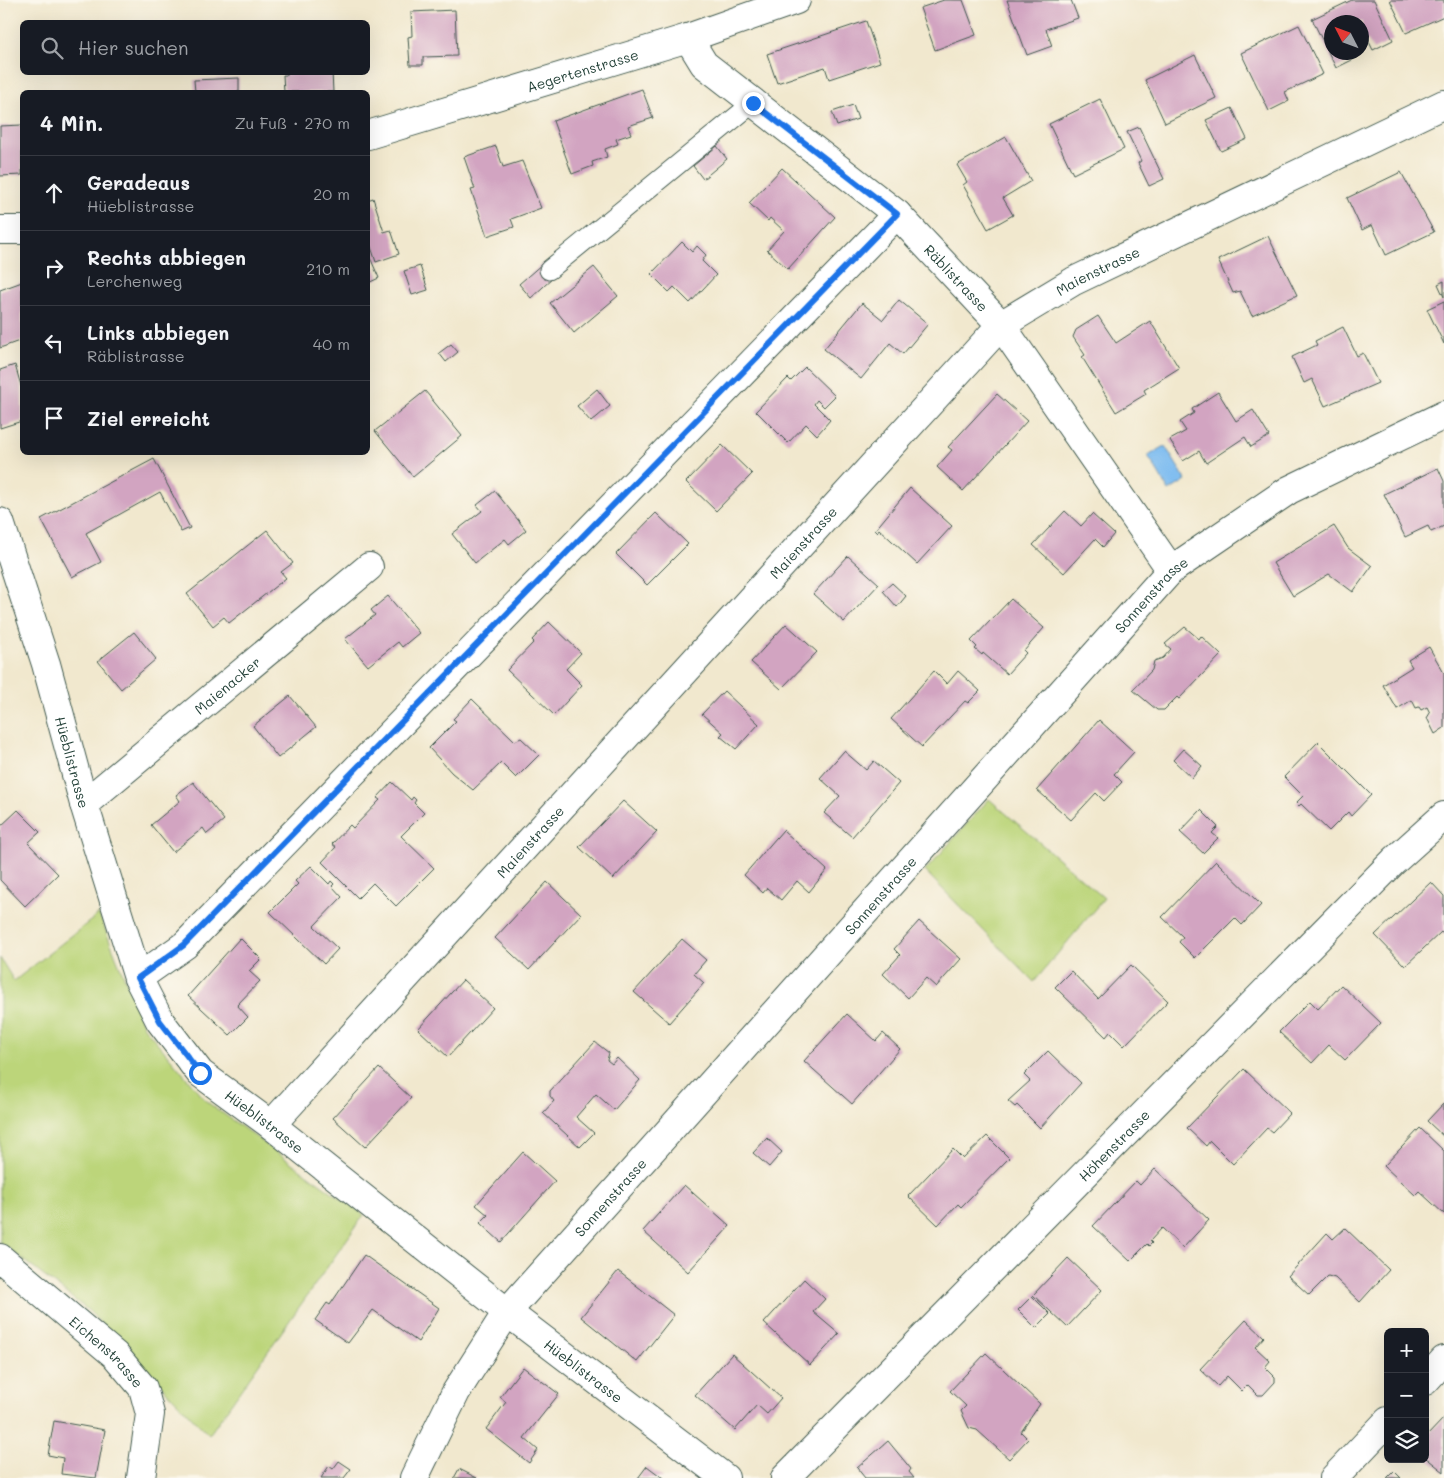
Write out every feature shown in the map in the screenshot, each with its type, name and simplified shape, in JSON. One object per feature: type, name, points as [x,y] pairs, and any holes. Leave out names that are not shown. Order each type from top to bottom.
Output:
[{"type":"street","name":"Aegertenstrasse","points":[[370,134],[688,38],[796,0]]},
{"type":"street","name":"Räblistrasse","points":[[688,38],[704,64],[897,214],[1001,325],[1170,570]]},
{"type":"street","name":"Maienstrasse","points":[[271,1126],[1001,325],[1074,280],[1444,104]]},
{"type":"street","points":[[138,978],[184,945],[897,214]]},
{"type":"street","points":[[0,230],[20,230]]},
{"type":"street","name":"Sonnenstrasse","points":[[414,1478],[456,1392],[507,1312],[1170,570],[1289,490],[1444,415]]},
{"type":"street","name":"Hüeblistrasse","points":[[0,522],[46,664],[84,804],[138,978],[160,1021],[200,1073],[271,1126],[507,1312],[725,1478]]},
{"type":"street","name":"Maienacker","points":[[84,804],[369,567]]},
{"type":"street","name":"Höhenstrasse","points":[[785,1478],[1394,861],[1444,816]]},
{"type":"street","name":"Eichenstrasse","points":[[0,1258],[115,1355],[142,1388],[150,1414],[141,1478]]},
{"type":"street","points":[[1429,1377],[1444,1360]]},
{"type":"street","points":[[1334,1478],[1384,1425]]},
{"type":"lane","points":[[549,270],[753,103]]},
{"type":"green space","points":[[989,799],[1104,898],[1034,982],[925,871]]},
{"type":"green space","points":[[99,914],[144,1027],[207,1102],[364,1215],[209,1435],[89,1311],[0,1242],[0,958],[14,981]]},
{"type":"water","points":[[1165,446],[1186,480],[1169,491],[1148,456]]},
{"type":"building","points":[[944,0],[963,0],[976,35],[935,50],[920,8]]},
{"type":"building","points":[[1007,0],[1071,0],[1078,18],[1046,29],[1052,46],[1027,55]]},
{"type":"building","points":[[1352,0],[1374,0],[1393,40],[1373,50],[1369,42],[1369,15],[1324,15],[1324,44],[1312,19]]},
{"type":"building","points":[[1390,0],[1444,0],[1444,16],[1406,33]]},
{"type":"building","points":[[455,10],[457,56],[423,57],[423,65],[410,65],[408,37],[412,36],[411,12]]},
{"type":"building","points":[[866,21],[880,62],[829,79],[825,67],[777,83],[767,54]]},
{"type":"building","points":[[1299,25],[1323,74],[1285,92],[1289,101],[1269,111],[1241,53]]},
{"type":"building","points":[[1195,55],[1216,98],[1165,123],[1145,80]]},
{"type":"building","points":[[1332,60],[1352,60],[1336,68]]},
{"type":"building","points":[[283,75],[332,75],[333,90],[284,90]]},
{"type":"building","points":[[239,78],[239,90],[195,90],[194,80]]},
{"type":"building","points":[[642,89],[653,118],[628,126],[631,134],[616,139],[618,144],[605,149],[607,157],[592,162],[593,166],[572,174],[553,121]]},
{"type":"building","points":[[1100,99],[1124,149],[1073,174],[1049,124]]},
{"type":"building","points":[[853,105],[858,119],[837,126],[832,112]]},
{"type":"building","points":[[1232,108],[1247,139],[1221,151],[1206,120]]},
{"type":"building","points":[[20,125],[20,175],[0,176],[0,126]]},
{"type":"building","points":[[1139,127],[1164,179],[1149,186],[1138,163],[1141,161],[1127,132]]},
{"type":"building","points":[[1006,137],[1031,181],[1003,198],[1013,215],[988,229],[963,185],[967,182],[957,165]]},
{"type":"building","points":[[496,146],[503,167],[522,161],[541,208],[511,219],[514,227],[487,236],[471,190],[475,189],[464,157]]},
{"type":"building","points":[[717,146],[727,159],[703,179],[693,166]]},
{"type":"building","points":[[782,168],[835,217],[788,269],[767,250],[784,231],[770,218],[768,221],[749,203]]},
{"type":"building","points":[[1401,172],[1434,232],[1386,255],[1372,225],[1362,230],[1347,198]]},
{"type":"building","points":[[373,198],[384,232],[391,230],[399,254],[376,262],[370,244],[370,199]]},
{"type":"building","points":[[1268,236],[1297,295],[1252,316],[1240,291],[1233,293],[1218,260]]},
{"type":"building","points":[[682,242],[692,252],[697,246],[706,255],[702,261],[716,275],[690,303],[674,287],[669,292],[651,274]]},
{"type":"building","points":[[370,258],[379,278],[370,282]]},
{"type":"building","points":[[543,263],[555,276],[531,298],[519,284]]},
{"type":"building","points":[[420,266],[428,290],[412,295],[404,271]]},
{"type":"building","points":[[594,267],[618,296],[574,333],[550,303]]},
{"type":"building","points":[[1444,281],[1444,297],[1438,284]]},
{"type":"building","points":[[20,283],[20,341],[0,348],[0,290]]},
{"type":"building","points":[[899,300],[928,324],[903,354],[890,343],[861,379],[824,349],[862,303],[883,320]]},
{"type":"building","points":[[1444,301],[1444,344],[1427,309]]},
{"type":"building","points":[[1098,316],[1116,343],[1150,321],[1179,368],[1144,390],[1146,394],[1116,412],[1082,357],[1085,355],[1073,337],[1076,330]]},
{"type":"building","points":[[1343,327],[1357,356],[1363,353],[1378,383],[1325,406],[1312,379],[1304,383],[1292,357],[1317,345],[1315,341]]},
{"type":"building","points":[[451,344],[458,352],[446,362],[439,353]]},
{"type":"building","points":[[15,365],[20,382],[20,422],[0,428],[0,370]]},
{"type":"building","points":[[805,367],[835,396],[824,407],[817,400],[814,404],[830,420],[817,435],[806,424],[788,443],[756,411],[788,378],[791,381]]},
{"type":"building","points":[[597,389],[610,406],[591,422],[577,406]]},
{"type":"building","points":[[425,391],[462,436],[413,477],[375,431]]},
{"type":"building","points":[[1218,392],[1236,421],[1253,410],[1269,436],[1251,447],[1245,437],[1206,463],[1199,451],[1183,461],[1170,440],[1186,431],[1180,422],[1194,413],[1192,409]]},
{"type":"building","points":[[997,394],[1027,421],[963,491],[937,467],[952,450],[948,447]]},
{"type":"building","points":[[722,445],[752,474],[716,511],[686,482]]},
{"type":"building","points":[[154,459],[190,528],[181,532],[160,492],[86,533],[101,562],[72,577],[41,519]]},
{"type":"building","points":[[1438,468],[1444,481],[1444,526],[1431,532],[1428,526],[1405,537],[1384,494]]},
{"type":"building","points":[[910,488],[952,526],[917,564],[879,529],[877,532],[875,530]]},
{"type":"building","points":[[495,491],[526,530],[509,544],[505,539],[475,563],[452,534],[482,511],[477,505]]},
{"type":"building","points":[[1065,511],[1081,526],[1092,514],[1114,534],[1103,547],[1095,539],[1064,573],[1033,545]]},
{"type":"building","points":[[656,513],[688,544],[647,585],[616,554]]},
{"type":"building","points":[[1334,526],[1348,548],[1372,566],[1353,592],[1329,574],[1293,596],[1273,563]]},
{"type":"building","points":[[267,530],[293,563],[281,572],[286,578],[229,623],[224,617],[213,626],[187,594]]},
{"type":"building","points":[[848,556],[879,584],[844,622],[813,594]]},
{"type":"building","points":[[892,583],[906,596],[897,607],[883,591]]},
{"type":"building","points":[[388,596],[419,633],[402,647],[398,642],[368,666],[345,639],[375,615],[371,610]]},
{"type":"building","points":[[1011,599],[1044,628],[1024,651],[1026,653],[1007,674],[983,653],[982,655],[975,649],[977,647],[971,641]]},
{"type":"building","points":[[549,622],[581,653],[566,669],[582,685],[554,715],[507,670],[534,642],[532,640]]},
{"type":"building","points":[[786,624],[817,652],[781,689],[751,662]]},
{"type":"building","points":[[1185,627],[1199,639],[1201,636],[1221,655],[1179,699],[1177,697],[1164,710],[1157,710],[1133,690],[1152,670],[1154,661],[1163,658],[1171,649],[1165,644]]},
{"type":"building","points":[[134,632],[156,659],[121,689],[98,661]]},
{"type":"building","points":[[1429,647],[1444,673],[1444,728],[1435,734],[1427,718],[1430,713],[1427,707],[1421,710],[1419,707],[1416,708],[1412,700],[1397,709],[1383,685],[1412,667],[1408,660]]},
{"type":"building","points":[[934,671],[947,684],[958,671],[980,691],[968,703],[965,701],[922,747],[891,719]]},
{"type":"building","points":[[724,691],[759,724],[736,749],[720,736],[723,733],[702,714]]},
{"type":"building","points":[[290,696],[316,727],[278,758],[253,726]]},
{"type":"building","points":[[472,699],[515,741],[521,738],[539,755],[516,778],[501,763],[473,790],[452,773],[429,748],[456,721],[453,719]]},
{"type":"building","points":[[1099,720],[1134,752],[1114,774],[1122,782],[1104,801],[1096,793],[1071,820],[1037,790]]},
{"type":"building","points":[[1318,742],[1371,795],[1351,816],[1348,812],[1329,831],[1301,804],[1299,806],[1296,803],[1303,796],[1284,777]]},
{"type":"building","points":[[1183,749],[1202,766],[1192,778],[1173,760]]},
{"type":"building","points":[[844,751],[866,770],[874,761],[899,783],[852,837],[824,813],[840,796],[820,778]]},
{"type":"building","points":[[193,782],[224,820],[207,834],[203,828],[173,852],[151,825],[180,801],[176,795]]},
{"type":"building","points":[[392,782],[411,800],[413,797],[416,800],[414,803],[424,813],[401,836],[434,868],[396,906],[373,883],[358,898],[322,862],[336,847],[332,844],[350,825],[353,828],[380,800],[377,798]]},
{"type":"building","points":[[623,801],[657,832],[613,879],[579,847]]},
{"type":"building","points":[[18,810],[40,832],[28,843],[58,874],[25,906],[0,880],[0,827]]},
{"type":"building","points":[[1201,810],[1218,827],[1212,833],[1218,838],[1203,853],[1180,832]]},
{"type":"building","points":[[783,830],[827,870],[809,892],[797,881],[781,900],[767,888],[763,893],[744,875]]},
{"type":"building","points":[[1216,861],[1261,905],[1242,925],[1235,918],[1195,958],[1179,942],[1183,937],[1162,917]]},
{"type":"building","points":[[311,866],[329,884],[331,881],[334,884],[332,886],[342,897],[314,926],[338,949],[324,964],[270,912],[298,884],[295,881]]},
{"type":"building","points":[[547,882],[581,914],[529,970],[495,938]]},
{"type":"building","points":[[1431,882],[1444,896],[1444,935],[1441,932],[1405,966],[1375,935]]},
{"type":"building","points":[[919,921],[961,959],[936,987],[926,978],[908,998],[883,974],[900,955],[894,949]]},
{"type":"building","points":[[240,938],[261,959],[249,971],[260,981],[237,1005],[248,1017],[230,1035],[188,996]]},
{"type":"building","points":[[682,939],[706,960],[694,974],[704,983],[669,1023],[634,992]]},
{"type":"building","points":[[1131,965],[1168,1001],[1124,1046],[1110,1032],[1106,1037],[1055,987],[1071,971],[1098,999]]},
{"type":"building","points":[[463,980],[493,1008],[448,1057],[418,1029]]},
{"type":"building","points":[[1341,985],[1381,1023],[1345,1060],[1329,1045],[1312,1063],[1279,1032],[1310,1001],[1318,1009]]},
{"type":"building","points":[[847,1014],[876,1041],[883,1033],[900,1049],[852,1104],[804,1061]]},
{"type":"building","points":[[595,1042],[609,1053],[607,1060],[612,1064],[617,1058],[640,1080],[614,1110],[596,1094],[576,1117],[594,1133],[580,1147],[543,1113],[554,1101],[550,1096],[550,1091]]},
{"type":"building","points":[[1048,1051],[1081,1083],[1040,1128],[1017,1105],[1015,1107],[1008,1101],[1030,1081],[1024,1075]]},
{"type":"building","points":[[379,1068],[411,1098],[365,1147],[333,1118]]},
{"type":"building","points":[[1244,1069],[1290,1113],[1272,1132],[1267,1128],[1233,1164],[1210,1141],[1206,1146],[1187,1128]]},
{"type":"building","points":[[1444,1103],[1444,1137],[1427,1121]]},
{"type":"building","points":[[1420,1128],[1444,1151],[1444,1214],[1419,1191],[1415,1195],[1384,1166]]},
{"type":"building","points":[[987,1136],[1009,1158],[961,1207],[958,1204],[938,1225],[908,1196],[953,1149],[963,1159]]},
{"type":"building","points":[[767,1138],[782,1152],[769,1167],[753,1153]]},
{"type":"building","points":[[523,1152],[555,1181],[501,1242],[480,1223],[488,1215],[476,1205]]},
{"type":"building","points":[[1155,1169],[1209,1220],[1183,1248],[1162,1228],[1150,1241],[1152,1243],[1149,1246],[1147,1244],[1130,1261],[1093,1226],[1136,1181],[1140,1185]]},
{"type":"building","points":[[684,1185],[730,1226],[688,1272],[643,1231]]},
{"type":"building","points":[[1345,1228],[1389,1270],[1360,1302],[1335,1278],[1328,1276],[1309,1295],[1288,1276],[1327,1233],[1333,1239]]},
{"type":"building","points":[[364,1255],[439,1308],[418,1342],[373,1310],[348,1343],[315,1320],[327,1303],[330,1305]]},
{"type":"building","points":[[1068,1258],[1102,1290],[1067,1327],[1033,1295]]},
{"type":"building","points":[[618,1271],[674,1315],[637,1362],[581,1317]]},
{"type":"building","points":[[804,1279],[825,1299],[813,1312],[839,1334],[810,1365],[764,1323]]},
{"type":"building","points":[[1032,1296],[1050,1314],[1036,1328],[1018,1310]]},
{"type":"building","points":[[1246,1320],[1264,1337],[1255,1347],[1270,1361],[1265,1367],[1275,1377],[1275,1382],[1263,1395],[1258,1395],[1248,1385],[1242,1391],[1227,1376],[1218,1386],[1200,1369]]},
{"type":"building","points":[[986,1353],[1040,1404],[1021,1432],[1028,1439],[1009,1459],[977,1430],[969,1428],[961,1411],[966,1406],[950,1391]]},
{"type":"building","points":[[732,1354],[781,1398],[767,1414],[757,1405],[735,1430],[695,1395]]},
{"type":"building","points":[[523,1367],[559,1394],[524,1438],[538,1450],[529,1463],[486,1429],[506,1402],[500,1397]]},
{"type":"building","points":[[1444,1418],[1444,1472],[1429,1460],[1429,1434]]},
{"type":"building","points":[[54,1421],[105,1430],[96,1478],[61,1474],[63,1458],[48,1455]]},
{"type":"building","points":[[888,1441],[911,1469],[909,1472],[914,1478],[865,1478],[857,1468]]},
{"type":"building","points":[[339,1461],[351,1469],[344,1478],[321,1478],[329,1466],[333,1469]]},
{"type":"building","points":[[647,1466],[663,1478],[638,1478]]},
{"type":"building","points":[[459,1469],[477,1478],[454,1478]]},
{"type":"building","points":[[1394,1471],[1401,1478],[1387,1478]]},
{"type":"route","points":[[200,1073],[160,1021],[138,978],[184,945],[897,214],[753,103]]}]
